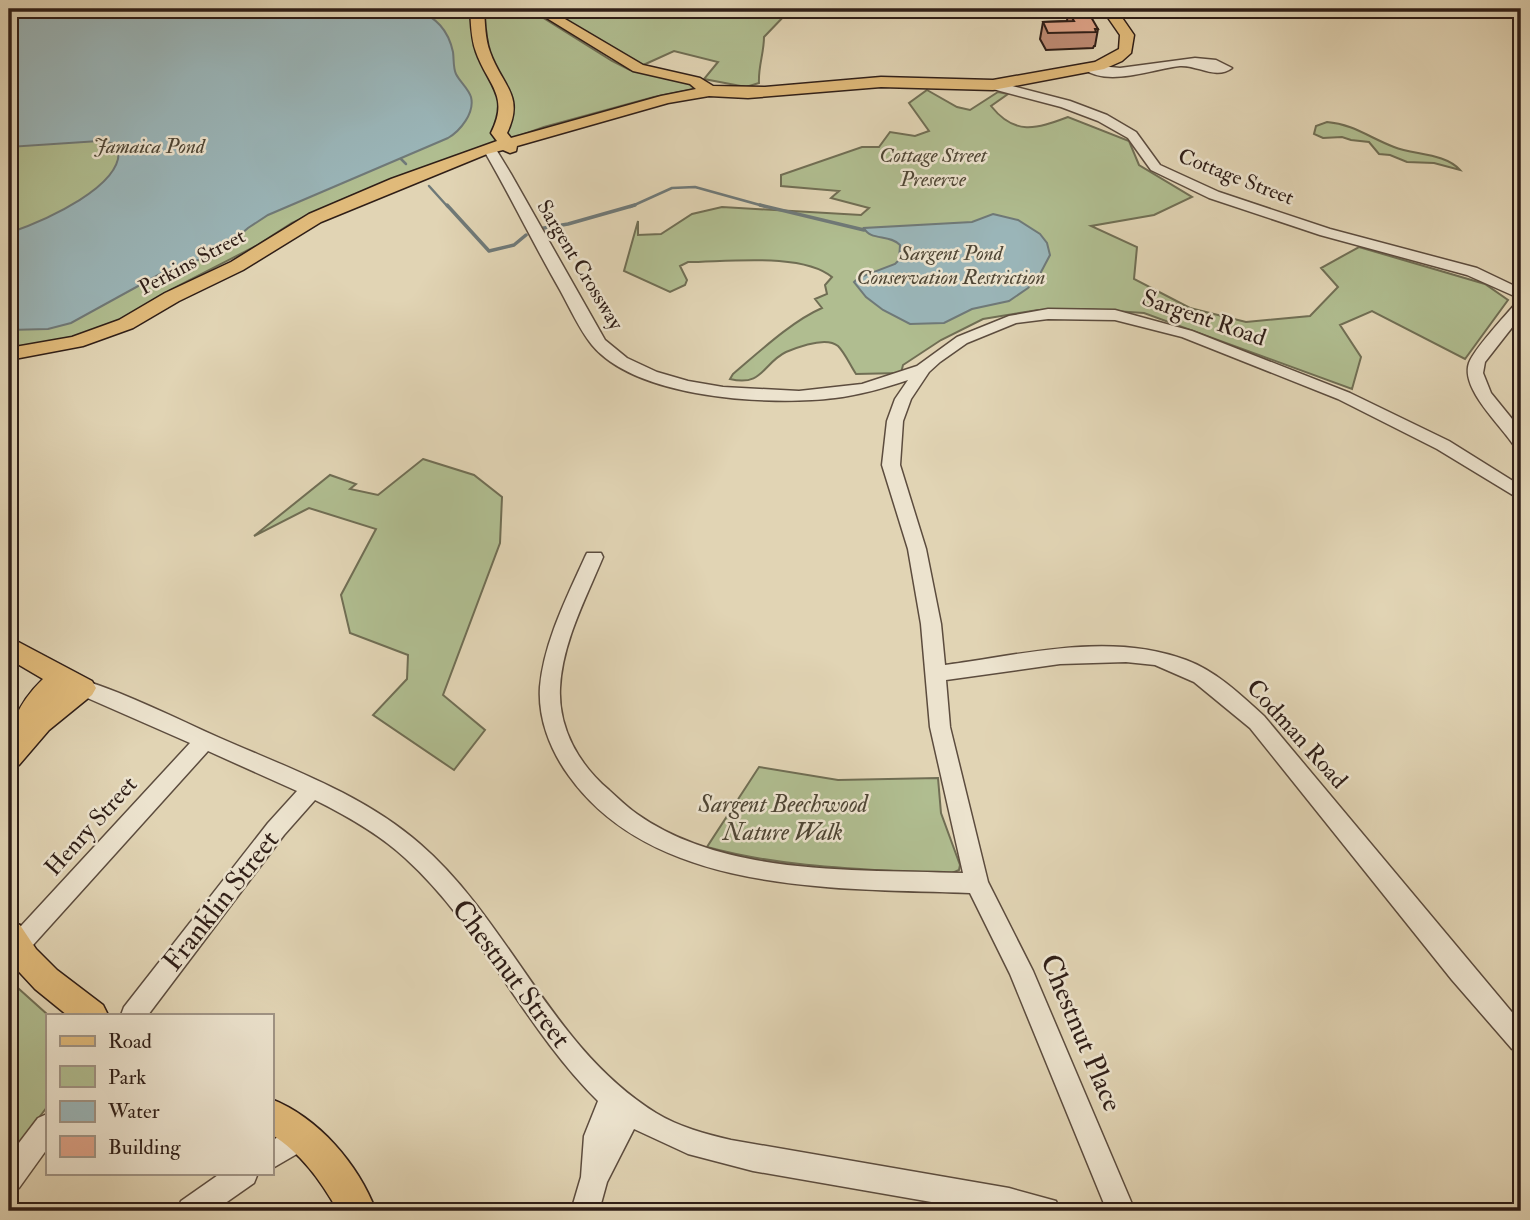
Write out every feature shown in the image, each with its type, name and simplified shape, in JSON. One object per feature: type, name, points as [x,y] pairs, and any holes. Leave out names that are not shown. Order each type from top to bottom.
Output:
[{"type":"main road","points":[[477,9],[483,54],[507,100],[508,116],[505,125],[510,146]]},
{"type":"main road","points":[[539,9],[638,68],[707,91]]},
{"type":"main road","points":[[993,85],[1090,69],[1112,61],[1126,50],[1127,35],[1109,9]]},
{"type":"main road","name":"Cottage Street","points":[[824,87],[881,82],[993,85]]},
{"type":"main road","name":"Perkins Street","points":[[707,91],[824,87]]},
{"type":"main road","name":"Perkins Street","points":[[9,354],[76,342],[126,324],[172,297],[237,266],[315,218],[389,187],[428,177],[510,146],[707,91],[763,91]]},
{"type":"main road","points":[[18,653],[36,702]]},
{"type":"main road","name":"Chestnut Street","points":[[18,653],[72,682]]},
{"type":"main road","points":[[15,749],[36,702],[72,682]]},
{"type":"main road","points":[[15,749],[72,682]]},
{"type":"main road","points":[[12,941],[52,986],[91,1014]]},
{"type":"main road","points":[[273,1116],[305,1135],[333,1169],[358,1211]]},
{"type":"street","points":[[1090,69],[1115,72],[1162,65],[1198,64]]},
{"type":"street","name":"Cottage Street","points":[[993,85],[1046,98],[1111,122],[1134,136],[1147,160],[1157,169],[1219,195],[1311,228],[1521,286]]},
{"type":"street","name":"Sargent Crossway","points":[[510,146],[576,306],[597,341],[611,355],[661,378],[692,387],[740,394],[803,395],[861,389],[923,369]]},
{"type":"street","name":"Cottage Street","points":[[1486,278],[1521,295]]},
{"type":"street","points":[[1521,306],[1476,362],[1474,372],[1480,388],[1521,443]]},
{"type":"street","name":"Sargent Road","points":[[977,883],[940,727],[931,624],[917,549],[891,465],[891,446],[898,408],[923,369],[962,340],[1007,321],[1068,313],[1133,318],[1208,341],[1344,396],[1443,445],[1521,494]]},
{"type":"street","points":[[861,389],[898,408]]},
{"type":"street","points":[[594,557],[554,665],[551,703],[564,752],[579,775],[612,810],[660,841],[737,867],[813,875],[977,883]]},
{"type":"street","name":"Codman Road","points":[[935,674],[1098,654],[1127,654],[1178,664],[1200,676],[1225,692],[1257,722],[1461,972],[1521,1041]]},
{"type":"street","name":"Chestnut Street","points":[[72,682],[312,789],[372,821],[414,852],[478,926],[566,1049],[621,1105],[677,1137],[718,1150],[976,1204],[1046,1211]]},
{"type":"street","name":"Henry Street","points":[[12,941],[205,740]]},
{"type":"street","name":"Franklin Street","points":[[134,1014],[276,829],[312,789]]},
{"type":"street","name":"Chestnut Place","points":[[977,883],[1021,971],[1121,1211]]},
{"type":"street","points":[[585,1211],[621,1105]]},
{"type":"street","points":[[9,1178],[45,1133]]},
{"type":"street","points":[[273,1155],[305,1135]]},
{"type":"street","points":[[191,1211],[243,1174]]},
{"type":"green space","name":"Jamaica Pond","points":[[9,9],[529,9],[630,70],[686,81],[700,88],[654,97],[544,127],[351,196],[292,223],[256,246],[170,290],[123,319],[84,335],[9,349]]},
{"type":"green space","points":[[546,9],[769,9],[787,13],[764,37],[759,83],[746,87],[704,79],[718,62],[674,51],[641,66]]},
{"type":"green space","points":[[927,90],[957,107],[970,110],[998,92],[1008,94],[991,106],[1000,116],[1017,126],[1036,127],[1068,117],[1129,141],[1139,165],[1192,197],[1154,215],[1091,226],[1137,247],[1134,279],[1190,308],[1246,322],[1310,316],[1338,287],[1321,268],[1359,247],[1485,284],[1508,300],[1465,359],[1372,311],[1340,325],[1361,357],[1352,389],[1144,313],[1084,309],[1038,310],[983,319],[941,340],[903,365],[901,373],[856,374],[838,346],[819,342],[786,352],[756,377],[741,381],[730,379],[776,338],[822,308],[815,299],[827,294],[825,285],[832,277],[819,269],[783,261],[688,262],[680,266],[687,280],[685,285],[670,292],[624,271],[638,221],[638,235],[661,234],[692,214],[722,207],[861,215],[869,208],[831,198],[839,191],[781,186],[781,175],[862,147],[879,147],[890,132],[915,136],[929,131],[909,103]]},
{"type":"green space","points":[[1327,122],[1353,128],[1402,150],[1446,160],[1460,170],[1434,163],[1407,162],[1379,154],[1369,142],[1342,137],[1323,138],[1314,134],[1316,126]]},
{"type":"green space","points":[[423,459],[474,475],[502,497],[500,543],[443,695],[485,730],[454,770],[373,715],[407,679],[408,655],[350,633],[341,595],[376,529],[309,508],[254,536],[330,475],[356,484],[350,489],[378,495]]},
{"type":"green space","name":"Sargent Beechwood Nature Walk","points":[[759,767],[838,780],[938,778],[941,813],[960,865],[959,870],[950,874],[828,867],[767,860],[707,847]]},
{"type":"green space","points":[[9,980],[47,1014],[46,1108],[9,1157]]},
{"type":"water","name":"Jamaica Pond","points":[[9,9],[416,9],[435,20],[448,37],[455,72],[471,97],[471,109],[462,126],[448,138],[268,215],[220,252],[160,274],[71,323],[48,329],[9,330],[9,233],[40,221],[80,200],[111,174],[118,159],[117,144],[99,141],[9,147]]},
{"type":"water","points":[[993,214],[1018,220],[1040,234],[1047,243],[1050,255],[1040,274],[1028,288],[1009,301],[972,309],[944,323],[910,324],[883,310],[866,297],[854,282],[899,260],[900,245],[871,235],[864,228],[972,222]]},
{"type":"building","points":[[1087,10],[1098,29],[1095,29],[1096,32],[1048,33],[1043,22],[1074,21],[1068,11]]},
{"type":"waterway","points":[[401,159],[406,164]]},
{"type":"waterway","points":[[429,186],[448,207]]},
{"type":"waterway","points":[[633,205],[672,188],[695,187],[767,207]]},
{"type":"waterway","points":[[447,205],[489,251],[514,245],[526,235]]},
{"type":"waterway","points":[[538,229],[568,224],[633,205]]},
{"type":"waterway","points":[[760,205],[864,230]]},
{"type":"park label","name":"Cottage Street Preserve","points":[[933,167]]},
{"type":"park label","name":"Sargent Pond Conservation Restriction","points":[[951,265]]}]
